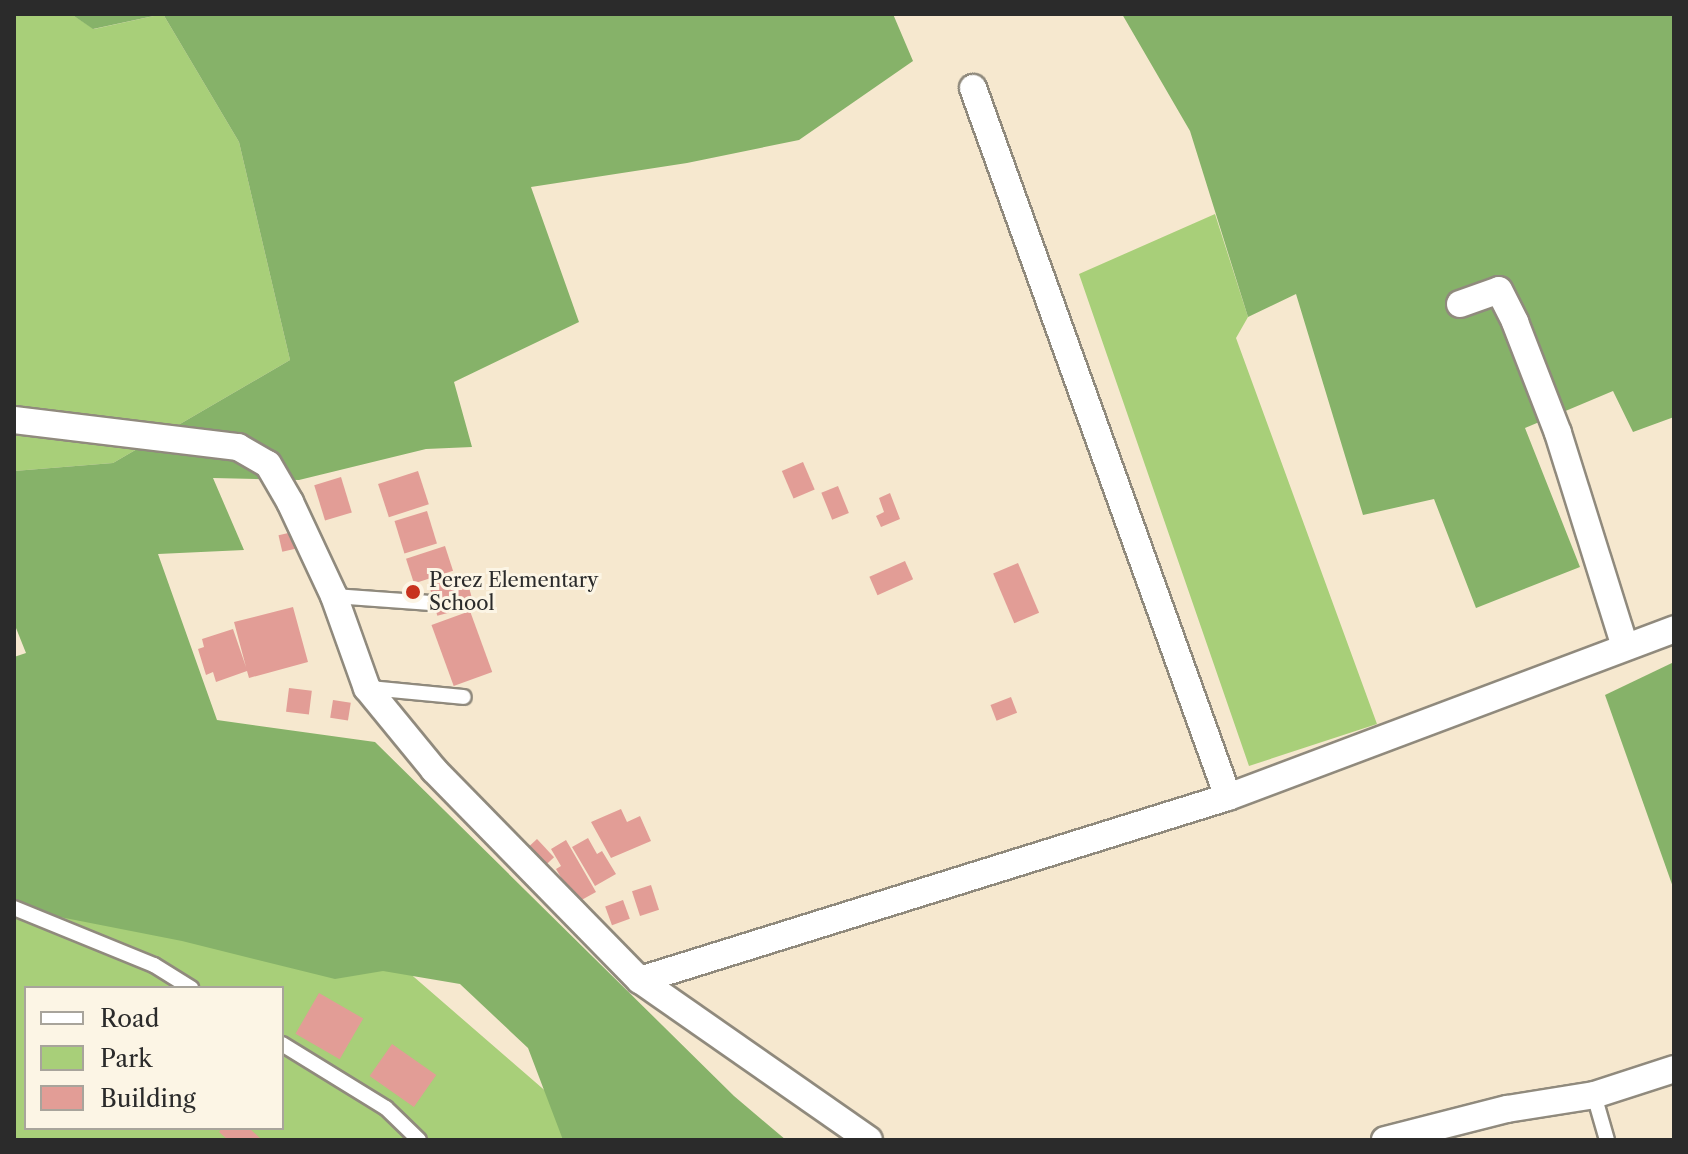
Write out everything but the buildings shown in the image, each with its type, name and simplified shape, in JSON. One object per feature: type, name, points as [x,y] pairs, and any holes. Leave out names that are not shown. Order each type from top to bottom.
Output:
[{"type":"street","points":[[973,88],[1228,797]]},
{"type":"street","points":[[1460,304],[1499,290],[1515,322],[1558,433],[1625,647]]},
{"type":"street","points":[[14,420],[238,447],[268,464],[290,502],[334,596],[367,688],[434,770],[640,980],[869,1140]]},
{"type":"street","points":[[640,980],[1228,797],[1674,629]]},
{"type":"street","points":[[1385,1140],[1507,1109],[1594,1095],[1674,1069]]},
{"type":"lane","points":[[334,596],[431,603]]},
{"type":"lane","points":[[367,688],[464,697]]},
{"type":"lane","points":[[14,908],[154,965],[188,986]]},
{"type":"lane","points":[[284,1045],[386,1108],[419,1140]]},
{"type":"lane","points":[[1594,1095],[1607,1140]]},
{"type":"green space","points":[[14,14],[71,14],[94,29],[163,14],[239,142],[290,360],[113,463],[14,471]]},
{"type":"green space","points":[[71,14],[163,14],[93,29]]},
{"type":"green space","points":[[163,14],[893,14],[913,61],[799,140],[687,163],[531,187],[579,322],[454,382],[472,447],[426,449],[299,480],[213,478],[244,550],[158,554],[217,720],[375,742],[734,1096],[786,1140],[563,1140],[528,1048],[460,984],[383,971],[335,979],[182,941],[14,908],[14,657],[26,653],[14,623],[14,471],[113,463],[290,360],[239,142]]},
{"type":"green space","points":[[1122,14],[1674,14],[1674,417],[1633,432],[1613,391],[1525,428],[1580,567],[1476,608],[1434,499],[1363,515],[1296,294],[1248,317],[1190,131]]},
{"type":"green space","points":[[1215,214],[1248,317],[1236,338],[1377,724],[1249,766],[1079,274]]},
{"type":"green space","points":[[1674,662],[1674,890],[1605,695]]},
{"type":"green space","points":[[14,872],[369,938],[602,1140],[14,1140]]},
{"type":"place","name":"Perez Elementary School","points":[[413,592]]}]
